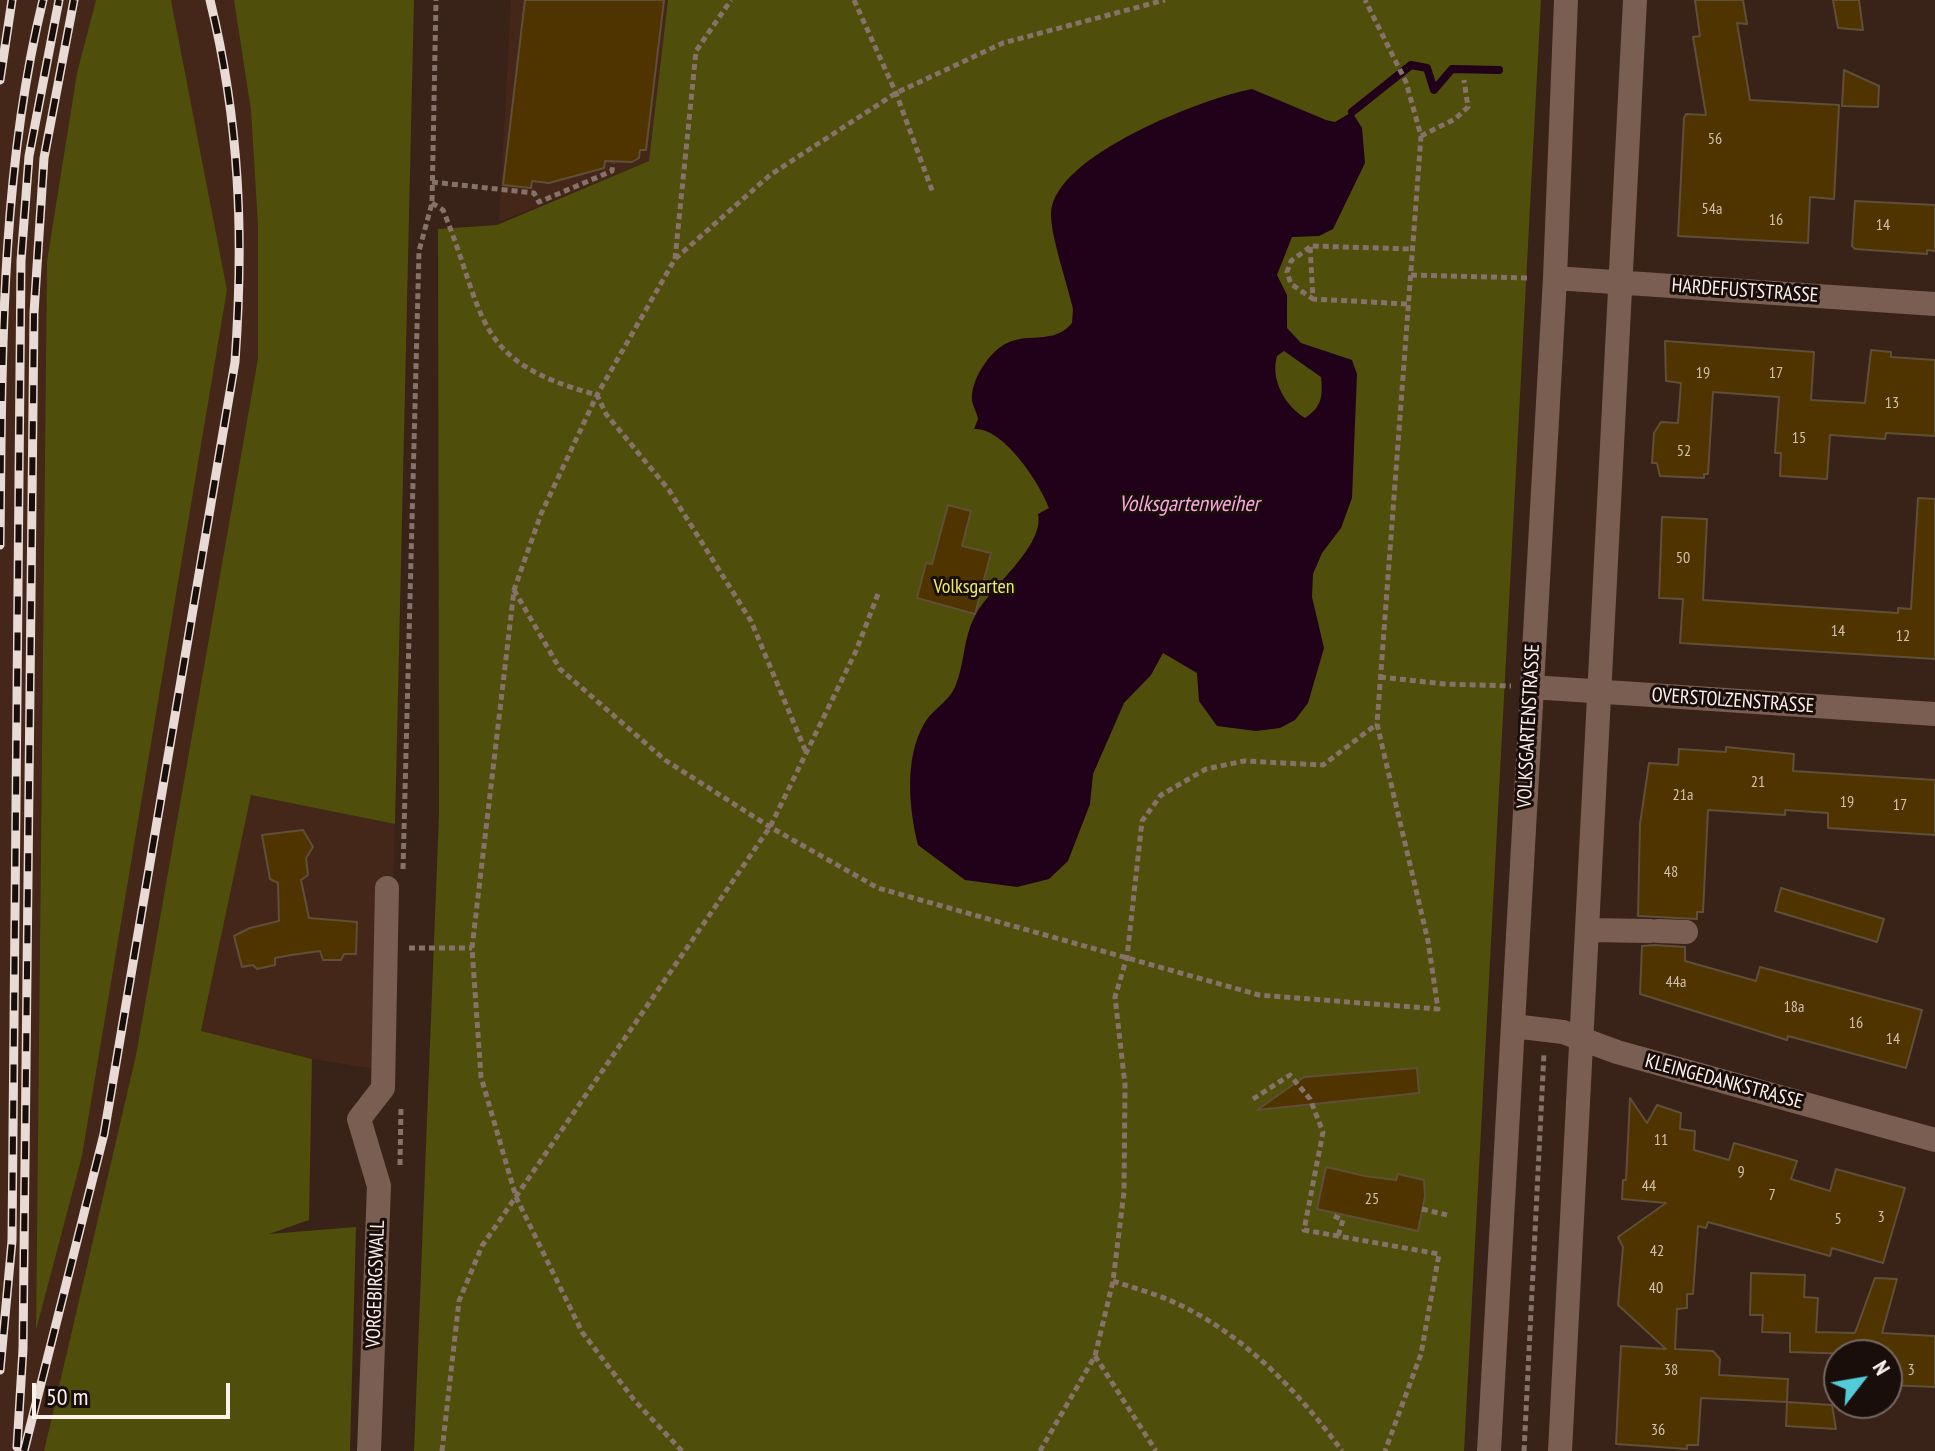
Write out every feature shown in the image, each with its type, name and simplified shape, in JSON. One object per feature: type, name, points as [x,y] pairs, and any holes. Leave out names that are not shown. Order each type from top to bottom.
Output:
[{"type":"street","name":"VOLKSGARTENSTRASSE","points":[[1489,1451],[1555,278],[1566,0]]},
{"type":"street","points":[[1560,1451],[1635,0]]},
{"type":"street","name":"HARDEFUSTSTRASSE","points":[[1555,278],[1935,304]]},
{"type":"street","name":"OVERSTOLZENSTRASSE","points":[[1532,687],[1935,714]]},
{"type":"street","name":"VORGEBIRGSWALL","points":[[369,1451],[379,1186],[359,1119],[383,1088],[395,886]]},
{"type":"street","points":[[1587,930],[1686,932]]},
{"type":"street","name":"KLEINGEDANKSTRASSE","points":[[1513,1026],[1545,1028],[1935,1140]]},
{"type":"path","points":[[395,886],[402,824],[419,251],[432,203],[436,0]]},
{"type":"path","points":[[675,259],[696,51],[731,0]]},
{"type":"path","points":[[854,0],[896,93],[933,193]]},
{"type":"path","points":[[682,1451],[635,1401],[582,1332],[516,1197],[481,1077],[472,948],[514,590],[541,514],[597,395],[675,259],[770,175],[896,93],[1003,43],[1165,0]]},
{"type":"path","points":[[514,590],[560,669],[665,760],[770,827],[878,888],[1259,995],[1438,1009],[1428,941],[1377,724],[1421,136],[1406,82],[1365,0]]},
{"type":"path","points":[[1421,136],[1455,119],[1468,107],[1464,80]]},
{"type":"path","points":[[432,182],[534,193],[539,202],[612,171],[613,163]]},
{"type":"path","points":[[432,203],[443,210],[492,340],[511,359],[531,372],[556,384],[597,395],[606,414],[669,490],[751,621],[806,752]]},
{"type":"path","points":[[1407,304],[1313,299],[1291,284],[1287,272],[1291,261],[1310,246],[1413,249]]},
{"type":"path","points":[[1310,246],[1313,299]]},
{"type":"path","points":[[1411,275],[1555,278]]},
{"type":"path","points":[[442,1451],[459,1301],[482,1246],[770,827],[856,651],[878,594]]},
{"type":"path","points":[[1380,677],[1445,684],[1532,687]]},
{"type":"path","points":[[1040,1451],[1095,1356],[1113,1281],[1124,1192],[1125,1100],[1115,997],[1127,957],[1142,821],[1161,795],[1206,769],[1244,761],[1323,765],[1377,724]]},
{"type":"path","points":[[405,935],[405,948],[472,948]]},
{"type":"path","points":[[1524,1451],[1545,1028]]},
{"type":"path","points":[[1253,1099],[1290,1075],[1310,1099],[1323,1132],[1304,1230],[1439,1254],[1421,1354],[1385,1451]]},
{"type":"path","points":[[400,1168],[401,1105]]},
{"type":"path","points":[[1422,1209],[1447,1215]]},
{"type":"path","points":[[1334,1216],[1343,1220],[1338,1236]]},
{"type":"path","points":[[1113,1281],[1178,1304],[1235,1339],[1277,1376],[1342,1451]]},
{"type":"path","points":[[1095,1356],[1156,1451]]},
{"type":"shaded area","points":[[0,0],[96,0],[77,73],[47,261],[36,1326],[82,1156],[227,290],[171,0],[234,0],[251,111],[258,226],[258,358],[136,1055],[44,1451],[0,1451]]},
{"type":"shaded area","points":[[511,0],[668,0],[650,161],[499,222]]},
{"type":"shaded area","points":[[251,794],[395,824],[388,1071],[312,1059],[201,1032]]},
{"type":"green space","points":[[96,0],[171,0],[227,290],[82,1156],[36,1330],[47,261],[77,73]]},
{"type":"green space","points":[[234,0],[414,0],[395,824],[251,795],[201,1031],[312,1059],[309,1220],[269,1234],[356,1227],[350,1451],[44,1451],[136,1055],[258,358],[258,226],[251,111]]},
{"type":"green space","name":"Volksgarten","points":[[668,0],[1541,0],[1464,1451],[414,1451],[439,814],[438,229],[497,225],[649,161]]},
{"type":"water","name":"Volksgartenweiher","points":[[1252,89],[1335,122],[1352,112],[1362,128],[1365,163],[1333,229],[1319,236],[1292,237],[1277,275],[1287,295],[1287,328],[1301,343],[1352,360],[1357,374],[1352,498],[1341,528],[1322,553],[1313,574],[1312,597],[1324,648],[1308,703],[1295,720],[1280,728],[1256,731],[1217,726],[1199,701],[1197,673],[1163,653],[1151,675],[1124,703],[1093,774],[1090,804],[1068,861],[1049,879],[1017,887],[965,880],[918,845],[910,784],[913,753],[924,724],[955,687],[975,616],[1025,553],[1038,526],[1038,514],[1049,508],[1029,472],[1008,447],[997,437],[974,429],[978,419],[972,401],[974,384],[994,352],[1007,343],[1057,334],[1072,323],[1073,309],[1056,247],[1051,213],[1059,191],[1077,170],[1135,133],[1168,117]],"holes":[[[1284,351],[1321,377],[1320,400],[1315,410],[1305,418],[1291,406],[1281,391],[1276,374],[1277,356]]]},
{"type":"building","points":[[525,0],[664,0],[646,150],[640,150],[639,158],[632,162],[605,161],[604,168],[549,183],[532,181],[531,188],[503,185]]},
{"type":"building","points":[[1695,0],[1743,0],[1747,24],[1737,23],[1750,100],[1839,105],[1834,199],[1810,197],[1808,243],[1678,236],[1684,118],[1686,114],[1706,115],[1693,37],[1700,36]]},
{"type":"building","points":[[1833,0],[1859,0],[1863,30],[1838,28]]},
{"type":"building","points":[[1844,70],[1879,86],[1878,107],[1842,106]]},
{"type":"building","points":[[1855,201],[1935,205],[1935,251],[1927,250],[1927,254],[1855,249],[1852,246]]},
{"type":"building","points":[[1665,341],[1814,352],[1811,400],[1865,403],[1871,350],[1891,352],[1891,357],[1935,360],[1935,436],[1886,433],[1885,439],[1830,435],[1827,479],[1780,476],[1781,453],[1775,453],[1779,397],[1713,392],[1708,474],[1704,474],[1704,478],[1660,476],[1657,463],[1652,463],[1654,433],[1661,422],[1678,423],[1681,383],[1666,381]]},
{"type":"building","points":[[1918,498],[1935,499],[1935,659],[1680,643],[1683,599],[1659,598],[1662,517],[1707,519],[1703,600],[1898,613],[1898,608],[1911,609]]},
{"type":"building","points":[[948,505],[971,511],[962,546],[991,553],[975,614],[917,598],[926,563],[932,564]]},
{"type":"building","points":[[1726,747],[1794,754],[1793,771],[1935,780],[1935,835],[1828,828],[1828,813],[1785,810],[1785,815],[1708,810],[1703,912],[1697,912],[1697,919],[1638,916],[1640,824],[1649,763],[1678,765],[1679,749],[1726,752]]},
{"type":"building","points":[[303,830],[313,847],[306,858],[308,875],[301,880],[309,918],[357,922],[356,954],[344,954],[341,960],[323,960],[320,951],[275,958],[275,965],[257,969],[253,965],[242,967],[234,936],[250,928],[279,921],[278,883],[270,879],[262,835]]},
{"type":"building","points":[[1781,888],[1884,919],[1877,942],[1775,911]]},
{"type":"building","points":[[1642,946],[1685,947],[1685,961],[1756,981],[1760,967],[1922,1010],[1906,1068],[1788,1036],[1787,1040],[1640,994]]},
{"type":"building","points":[[1417,1068],[1419,1093],[1257,1110],[1304,1077]]},
{"type":"building","points":[[1630,1098],[1647,1123],[1657,1105],[1681,1113],[1680,1129],[1695,1131],[1694,1150],[1729,1160],[1734,1143],[1797,1161],[1791,1179],[1830,1191],[1836,1169],[1905,1188],[1883,1263],[1832,1248],[1830,1256],[1708,1222],[1706,1228],[1698,1226],[1693,1294],[1687,1294],[1687,1308],[1677,1309],[1675,1349],[1713,1351],[1720,1359],[1719,1375],[1788,1379],[1787,1402],[1701,1398],[1698,1445],[1687,1445],[1687,1449],[1616,1444],[1621,1346],[1666,1349],[1618,1305],[1623,1247],[1618,1237],[1666,1203],[1622,1199],[1623,1180],[1626,1180]]},
{"type":"building","points":[[1326,1167],[1365,1176],[1396,1180],[1398,1174],[1424,1180],[1425,1196],[1418,1231],[1317,1209]]},
{"type":"building","points":[[1751,1273],[1805,1275],[1804,1297],[1818,1298],[1816,1332],[1855,1333],[1875,1278],[1897,1279],[1882,1333],[1935,1336],[1935,1387],[1903,1386],[1903,1339],[1823,1339],[1823,1353],[1790,1352],[1790,1333],[1762,1332],[1763,1315],[1750,1315]]},
{"type":"building","points":[[1787,1402],[1823,1404],[1823,1419],[1834,1419],[1836,1429],[1786,1426]]},
{"type":"waterway","points":[[1352,112],[1411,65],[1427,68],[1434,90],[1452,69],[1499,70]]},
{"type":"railway","points":[[0,80],[12,0]]},
{"type":"railway","points":[[0,545],[3,339],[11,202],[18,134],[43,0]]},
{"type":"railway","points":[[0,1370],[12,1241],[21,261],[29,156],[59,0]]},
{"type":"railway","points":[[17,1447],[23,1349],[34,313],[44,158],[74,0]]},
{"type":"railway","points":[[24,1451],[104,1134],[235,362],[239,270],[237,180],[228,91],[210,0]]}]
